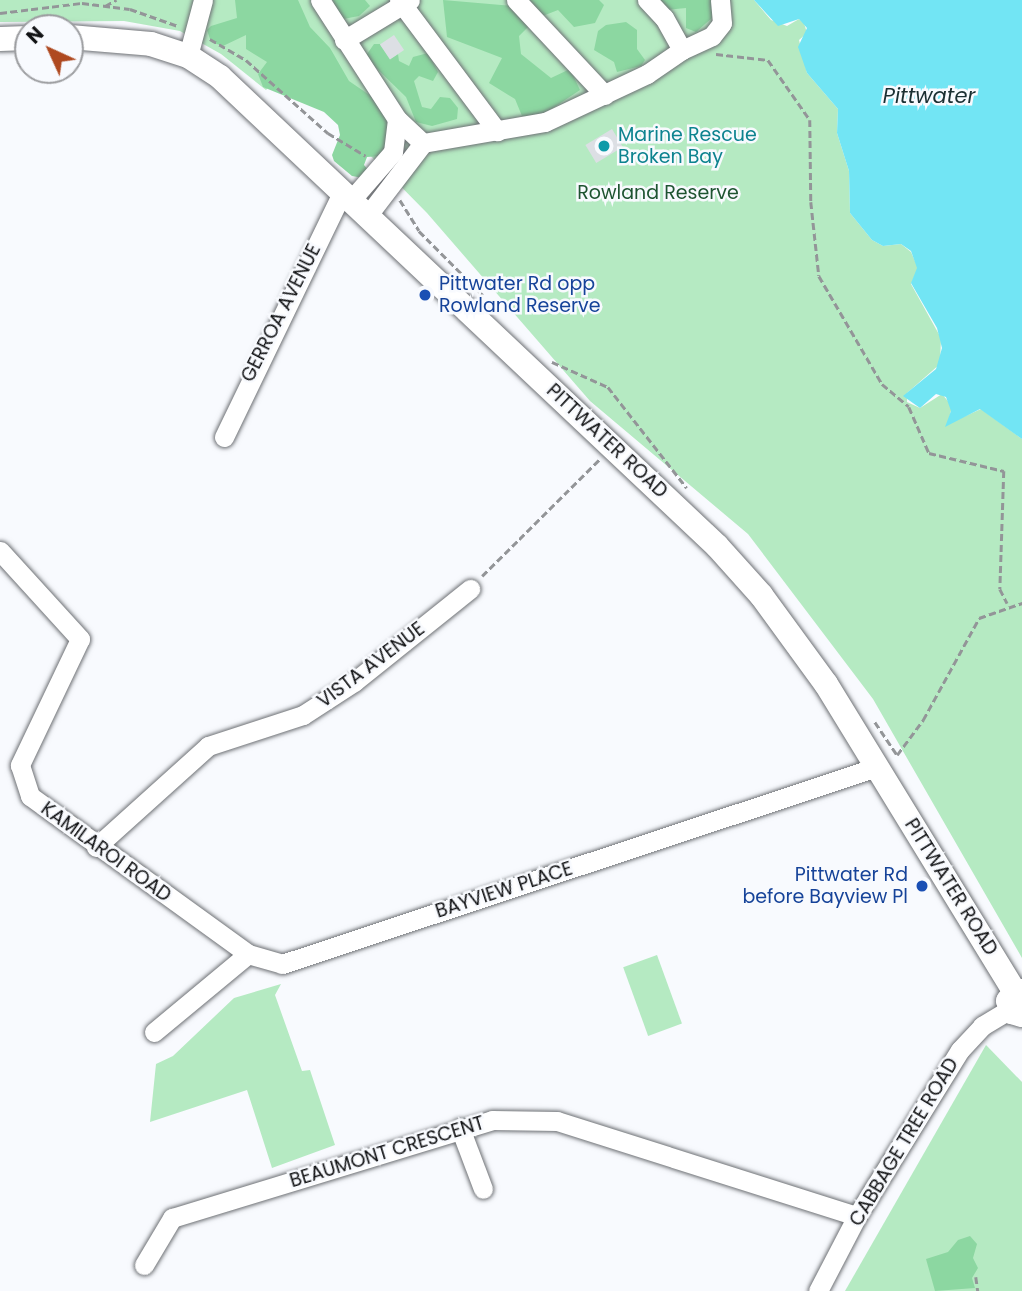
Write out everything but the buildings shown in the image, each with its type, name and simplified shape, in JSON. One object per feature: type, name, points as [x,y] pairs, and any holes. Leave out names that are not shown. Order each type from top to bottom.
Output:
[{"type":"main road","name":"PITTWATER ROAD","points":[[84,38],[151,44],[188,56],[220,77],[717,546],[761,595],[887,761],[1017,1002]]},
{"type":"street","points":[[188,56],[203,0]]},
{"type":"street","points":[[320,0],[397,119],[423,143]]},
{"type":"street","points":[[516,0],[605,95]]},
{"type":"street","points":[[646,0],[664,18],[682,50]]},
{"type":"street","points":[[354,202],[423,143],[545,122],[605,95],[682,50],[712,36],[722,23],[720,0]]},
{"type":"street","points":[[344,40],[404,2],[497,131]]},
{"type":"street","points":[[354,202],[393,152],[397,119]]},
{"type":"street","name":"GERROA AVENUE","points":[[224,437],[354,202]]},
{"type":"street","name":"KAMILAROI ROAD","points":[[0,551],[80,639],[20,765],[30,796],[96,847],[248,954]]},
{"type":"street","name":"VISTA AVENUE","points":[[96,847],[208,746],[303,715],[354,682],[470,589]]},
{"type":"street","name":"BAYVIEW PLACE","points":[[248,954],[282,964],[887,761]]},
{"type":"street","points":[[154,1032],[248,954]]},
{"type":"street","name":"CABBAGE TREE ROAD","points":[[818,1291],[857,1216],[960,1050],[982,1026],[1017,1002]]},
{"type":"street","name":"BEAUMONT CRESCENT","points":[[144,1265],[172,1218],[492,1120],[557,1121],[857,1216]]},
{"type":"street","points":[[460,1128],[483,1189]]},
{"type":"path","points":[[105,6],[116,0]]},
{"type":"path","points":[[682,50],[768,60],[810,120],[811,202],[819,276],[882,384],[909,407],[929,453],[1004,471],[1000,589],[1008,604]]},
{"type":"path","points":[[470,589],[612,446]]},
{"type":"path","points":[[887,761],[923,720],[979,618],[1008,604],[1022,603]]},
{"type":"path","points":[[976,1277],[978,1291]]},
{"type":"green space","name":"Rowland Reserve","points":[[0,0],[754,0],[771,20],[787,26],[799,19],[804,23],[807,33],[799,40],[807,73],[838,109],[837,133],[849,171],[850,213],[872,240],[883,246],[901,244],[911,252],[918,268],[911,284],[941,338],[940,364],[907,393],[907,402],[920,408],[942,394],[952,406],[948,424],[981,409],[1022,439],[1022,958],[873,699],[748,534],[590,401],[427,213],[300,84],[289,64],[266,90],[221,54],[180,31],[124,21],[84,21],[84,14],[14,14],[14,22],[0,22]]},
{"type":"green space","points":[[235,0],[298,0],[310,27],[330,48],[349,81],[403,118],[381,156],[367,157],[364,165],[370,172],[363,178],[352,176],[334,161],[332,155],[340,135],[338,125],[324,112],[263,87],[258,74],[267,62],[246,49],[246,35],[223,46],[211,42],[207,30],[211,26],[237,18]]},
{"type":"green space","points":[[333,0],[365,0],[370,6],[359,16],[338,20]]},
{"type":"green space","points":[[443,0],[513,6],[531,24],[519,36],[521,54],[551,78],[570,69],[580,90],[538,118],[522,116],[515,99],[489,83],[502,58],[447,37]]},
{"type":"green space","points":[[526,0],[599,0],[604,5],[595,23],[574,27],[558,10],[540,17]]},
{"type":"green space","points":[[654,0],[720,0],[721,10],[696,32],[686,28],[686,8],[666,10]]},
{"type":"green space","points":[[626,22],[637,30],[637,49],[645,60],[641,66],[617,72],[614,62],[594,50],[598,31],[606,25]]},
{"type":"green space","points":[[374,44],[380,44],[390,59],[398,54],[399,61],[409,66],[413,57],[428,53],[438,72],[433,81],[419,76],[414,81],[422,107],[431,109],[440,97],[450,98],[458,108],[457,119],[432,126],[416,122],[406,97],[365,57]]},
{"type":"green space","points":[[657,955],[682,1024],[648,1036],[623,967]]},
{"type":"green space","points":[[281,984],[275,995],[302,1071],[310,1070],[335,1145],[272,1168],[247,1090],[150,1122],[156,1064],[173,1056],[234,998]]},
{"type":"green space","points":[[986,1045],[1022,1082],[1022,1291],[845,1291]]},
{"type":"green space","points":[[970,1236],[977,1244],[973,1258],[978,1268],[972,1278],[975,1288],[935,1291],[926,1259],[948,1252],[958,1240]]},
{"type":"water","name":"Pittwater","points":[[754,0],[1022,0],[1022,439],[980,409],[945,427],[951,411],[946,397],[936,394],[920,408],[903,396],[936,369],[942,348],[937,328],[911,283],[917,268],[911,251],[901,244],[883,246],[872,240],[850,213],[849,171],[837,133],[838,109],[807,73],[798,47],[807,28],[799,19],[778,26]]},
{"type":"place","name":"Marine Rescue Broken Bay","points":[[604,146]]},
{"type":"place","name":"Pittwater Rd opp Rowland Reserve","points":[[425,295]]},
{"type":"place","name":"Pittwater Rd before Bayview Pl","points":[[922,886]]}]
